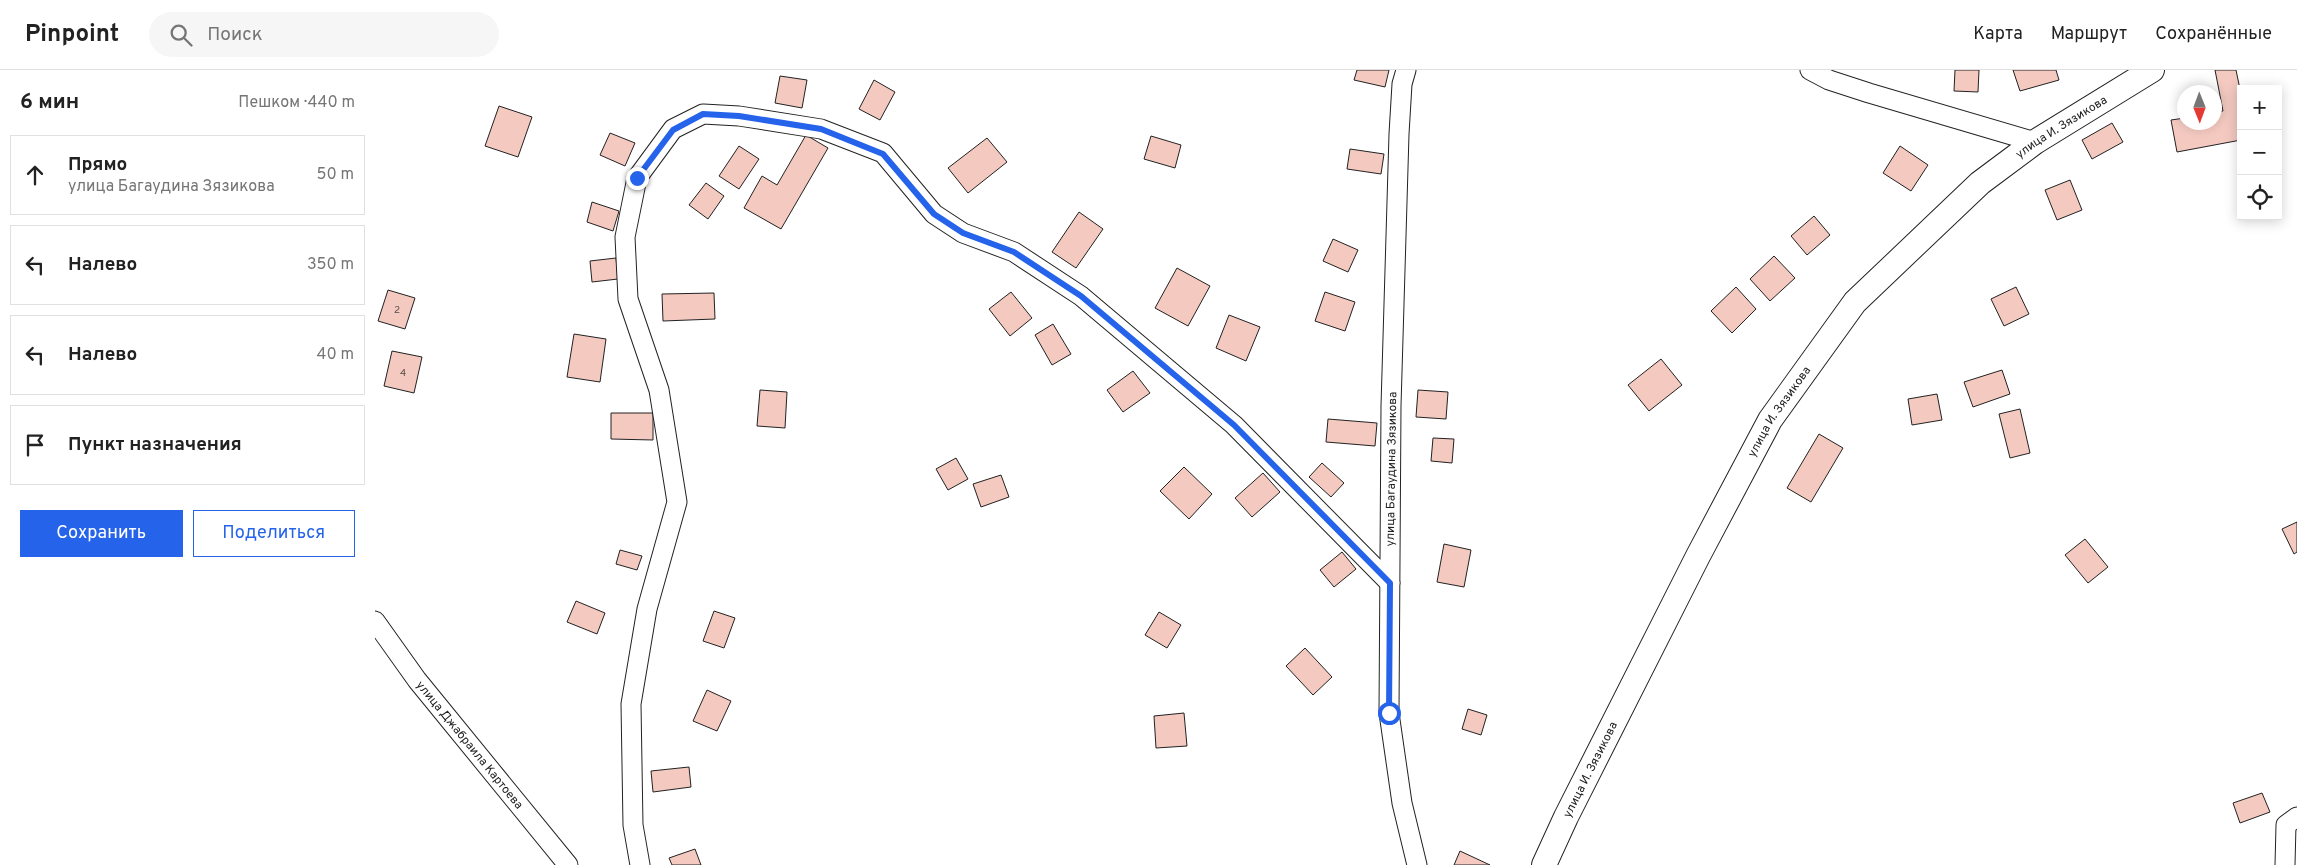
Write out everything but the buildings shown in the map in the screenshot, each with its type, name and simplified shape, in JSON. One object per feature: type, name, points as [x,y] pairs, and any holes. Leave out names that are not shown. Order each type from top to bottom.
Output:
[{"type":"main road","name":"улица И. Зязикова","points":[[1545,865],[1566,817],[1698,556],[1770,420],[1855,302],[1980,183],[2035,142],[2152,70]]},
{"type":"street","name":"улица Багаудина Зязикова","points":[[1406,70],[1402,84],[1399,144],[1391,406],[1389,713],[1402,804],[1417,865]]},
{"type":"street","points":[[1810,70],[1829,80],[1869,93],[2035,142]]},
{"type":"street","points":[[640,865],[633,825],[631,704],[647,609],[677,502],[659,390],[628,299],[625,238],[637,178],[673,130],[703,114],[739,116],[821,129],[883,154],[934,214],[963,233],[1014,252],[1081,296],[1227,419],[1390,583]]},
{"type":"street","name":"улица Джабраила Картоева","points":[[375,621],[417,680],[568,865]]},
{"type":"street","points":[[2285,865],[2286,826],[2297,817]]},
{"type":"route","points":[[637,178],[673,130],[703,114],[739,116],[821,129],[883,154],[934,214],[963,233],[1014,252],[1081,296],[1234,425],[1390,583],[1389,713]]}]
